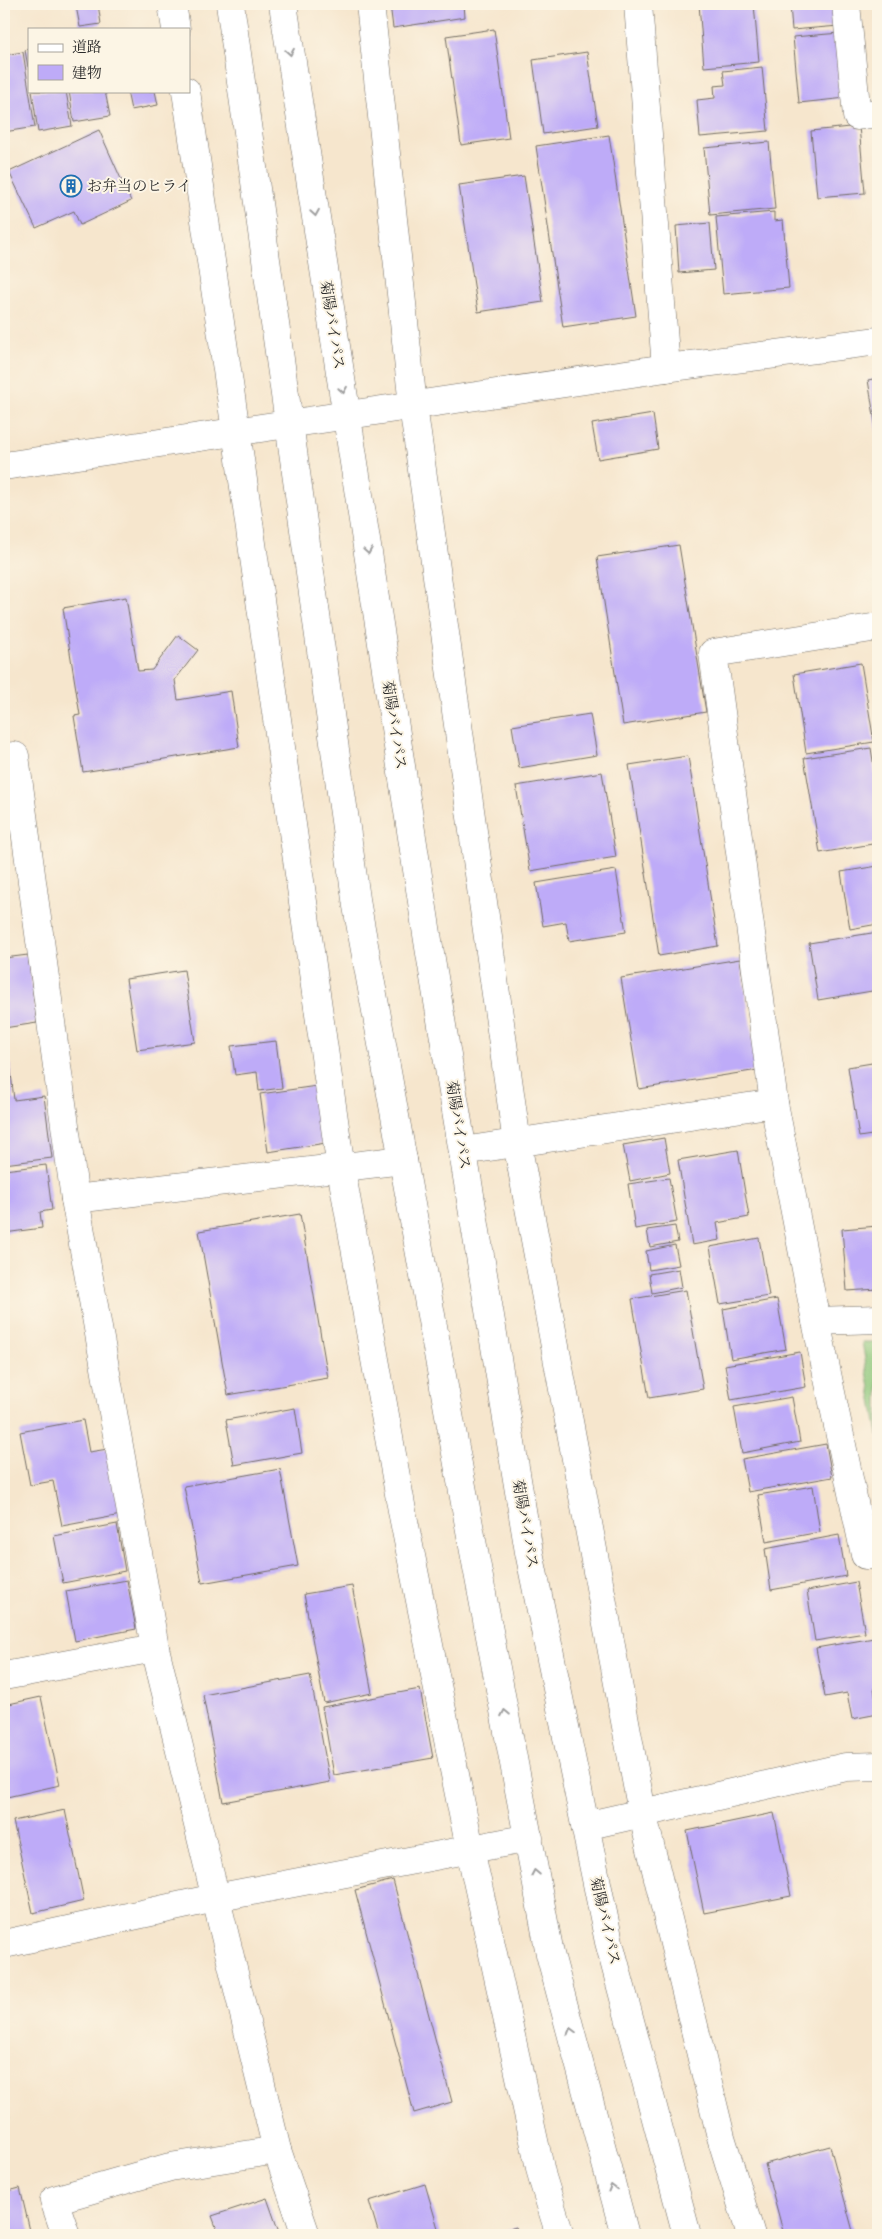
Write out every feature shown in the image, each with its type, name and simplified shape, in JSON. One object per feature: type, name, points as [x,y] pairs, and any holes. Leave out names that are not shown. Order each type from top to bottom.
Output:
[{"type":"main road","points":[[172,4],[176,28]]},
{"type":"main road","points":[[230,4],[357,906],[550,1954],[625,2235]]},
{"type":"main road","name":"菊陽バイパス","points":[[283,4],[429,947],[529,1552],[609,1942],[687,2235]]},
{"type":"main road","points":[[370,4],[412,406],[518,1143],[642,1812],[721,2137],[751,2235]]},
{"type":"main road","points":[[638,4],[666,368]]},
{"type":"main road","points":[[846,4],[857,116],[878,113]]},
{"type":"main road","points":[[186,92],[341,1169],[403,1516],[470,1849],[542,2177],[560,2235]]},
{"type":"main road","points":[[4,466],[666,368],[878,341]]},
{"type":"main road","points":[[878,627],[713,653],[774,1103],[816,1322],[865,1555],[878,1554]]},
{"type":"main road","points":[[4,756],[15,756],[75,1199],[155,1648],[278,2150],[306,2235]]},
{"type":"main road","points":[[463,1151],[774,1103]]},
{"type":"main road","points":[[75,1199],[341,1169],[403,1160]]},
{"type":"main road","points":[[816,1322],[878,1319]]},
{"type":"main road","points":[[4,1676],[155,1648]]},
{"type":"main road","points":[[585,1826],[846,1768],[878,1766]]},
{"type":"main road","points":[[4,1944],[215,1898],[529,1838]]},
{"type":"main road","points":[[66,2235],[54,2200],[170,2168],[278,2150]]},
{"type":"green space","points":[[862,1342],[878,1342],[878,1435]]},
{"type":"building","points":[[98,4],[101,24],[80,27],[76,6]]},
{"type":"building","points":[[390,4],[464,4],[465,17],[393,28]]},
{"type":"building","points":[[699,4],[754,4],[759,62],[704,67]]},
{"type":"building","points":[[790,4],[837,4],[839,26],[792,30]]},
{"type":"building","points":[[494,29],[509,138],[461,145],[446,36]]},
{"type":"building","points":[[840,33],[846,98],[799,103],[793,37]]},
{"type":"building","points":[[28,49],[28,67],[25,50]]},
{"type":"building","points":[[23,52],[35,127],[4,132],[4,55]]},
{"type":"building","points":[[587,52],[598,126],[543,134],[533,60]]},
{"type":"building","points":[[762,67],[768,131],[700,137],[697,100],[715,98],[714,86],[725,85],[723,71]]},
{"type":"building","points":[[32,92],[66,92],[72,126],[38,132]]},
{"type":"building","points":[[69,92],[105,92],[110,116],[74,122]]},
{"type":"building","points":[[127,92],[155,92],[158,105],[131,110]]},
{"type":"building","points":[[859,126],[865,193],[817,197],[811,131]]},
{"type":"building","name":"お弁当のヒライ","points":[[99,130],[131,201],[80,225],[74,211],[36,228],[9,172]]},
{"type":"building","points":[[609,135],[636,316],[563,327],[536,146]]},
{"type":"building","points":[[769,142],[775,209],[710,215],[704,148]]},
{"type":"building","points":[[524,176],[543,302],[478,312],[459,185]]},
{"type":"building","points":[[774,212],[774,221],[783,220],[789,288],[723,294],[716,217]]},
{"type":"building","points":[[710,223],[714,270],[679,273],[676,226]]},
{"type":"building","points":[[878,378],[878,434],[877,434],[868,380]]},
{"type":"building","points":[[653,414],[658,449],[598,459],[592,424]]},
{"type":"building","points":[[679,545],[706,712],[623,725],[597,557]]},
{"type":"building","points":[[126,597],[138,671],[152,670],[178,635],[198,650],[175,680],[178,700],[231,691],[239,747],[83,772],[74,716],[80,715],[63,608]]},
{"type":"building","points":[[861,663],[874,742],[806,753],[794,674]]},
{"type":"building","points":[[590,714],[597,755],[519,768],[512,726]]},
{"type":"building","points":[[871,748],[878,794],[878,843],[820,853],[804,758]]},
{"type":"building","points":[[688,756],[718,946],[659,956],[629,765]]},
{"type":"building","points":[[602,772],[616,857],[530,871],[516,786]]},
{"type":"building","points":[[878,866],[878,924],[850,929],[841,872]]},
{"type":"building","points":[[616,870],[626,932],[569,941],[566,922],[543,926],[536,883]]},
{"type":"building","points":[[878,932],[878,990],[818,1000],[809,943]]},
{"type":"building","points":[[28,955],[37,1023],[4,1028],[4,958]]},
{"type":"building","points":[[740,959],[758,1070],[639,1089],[621,978]]},
{"type":"building","points":[[184,970],[195,1042],[137,1050],[126,979]]},
{"type":"building","points":[[276,1041],[282,1088],[259,1091],[257,1072],[235,1075],[231,1046]]},
{"type":"building","points":[[878,1062],[878,1134],[859,1137],[848,1067]]},
{"type":"building","points":[[4,1064],[10,1064],[14,1100],[44,1096],[52,1158],[4,1164]]},
{"type":"building","points":[[317,1086],[326,1143],[268,1152],[260,1094]]},
{"type":"building","points":[[664,1138],[670,1173],[630,1181],[623,1145]]},
{"type":"building","points":[[738,1150],[749,1217],[717,1223],[720,1240],[692,1245],[678,1160]]},
{"type":"building","points":[[46,1165],[52,1210],[40,1212],[42,1228],[4,1233],[4,1170]]},
{"type":"building","points":[[669,1178],[677,1222],[635,1229],[628,1184]]},
{"type":"building","points":[[300,1214],[328,1378],[228,1395],[199,1231]]},
{"type":"building","points":[[675,1226],[678,1242],[650,1247],[647,1230]]},
{"type":"building","points":[[878,1226],[878,1289],[847,1291],[842,1229]]},
{"type":"building","points":[[759,1238],[769,1296],[720,1304],[710,1247]]},
{"type":"building","points":[[675,1245],[679,1265],[649,1270],[646,1251]]},
{"type":"building","points":[[679,1269],[682,1287],[652,1293],[649,1274]]},
{"type":"building","points":[[686,1290],[703,1389],[649,1398],[632,1299]]},
{"type":"building","points":[[777,1299],[786,1349],[731,1359],[723,1309]]},
{"type":"building","points":[[800,1352],[806,1387],[731,1400],[725,1365]]},
{"type":"building","points":[[792,1397],[800,1442],[742,1453],[734,1407]]},
{"type":"building","points":[[295,1408],[302,1453],[234,1465],[226,1420]]},
{"type":"building","points":[[83,1420],[89,1452],[108,1449],[121,1515],[62,1526],[53,1481],[30,1485],[20,1432]]},
{"type":"building","points":[[826,1444],[832,1477],[748,1492],[742,1459]]},
{"type":"building","points":[[280,1469],[298,1566],[202,1583],[184,1486]]},
{"type":"building","points":[[813,1486],[820,1532],[766,1542],[758,1495]]},
{"type":"building","points":[[117,1524],[125,1571],[63,1583],[54,1536]]},
{"type":"building","points":[[839,1535],[846,1576],[771,1590],[765,1549]]},
{"type":"building","points":[[127,1580],[136,1629],[75,1641],[66,1591]]},
{"type":"building","points":[[856,1582],[865,1633],[815,1641],[807,1591]]},
{"type":"building","points":[[352,1586],[372,1693],[324,1703],[304,1594]]},
{"type":"building","points":[[874,1638],[878,1666],[878,1688],[874,1688],[878,1714],[852,1719],[847,1693],[825,1697],[816,1648]]},
{"type":"building","points":[[310,1675],[330,1782],[223,1802],[203,1695]]},
{"type":"building","points":[[420,1689],[433,1758],[334,1775],[322,1707]]},
{"type":"building","points":[[41,1697],[60,1785],[7,1797],[4,1782],[4,1705]]},
{"type":"building","points":[[65,1810],[84,1901],[33,1913],[13,1821]]},
{"type":"building","points":[[774,1813],[791,1896],[704,1913],[687,1831]]},
{"type":"building","points":[[393,1880],[452,2102],[414,2113],[355,1890]]},
{"type":"building","points":[[4,2093],[10,2117],[4,2118]]},
{"type":"building","points":[[830,2146],[854,2235],[784,2235],[765,2164]]},
{"type":"building","points":[[425,2184],[440,2235],[379,2235],[369,2201]]},
{"type":"building","points":[[20,2188],[31,2235],[4,2235],[4,2192]]},
{"type":"building","points":[[267,2198],[280,2235],[219,2235],[212,2216]]},
{"type":"building","points":[[516,2227],[519,2235],[488,2235]]},
{"type":"place","name":"お弁当のヒライ","points":[[71,186]]}]
